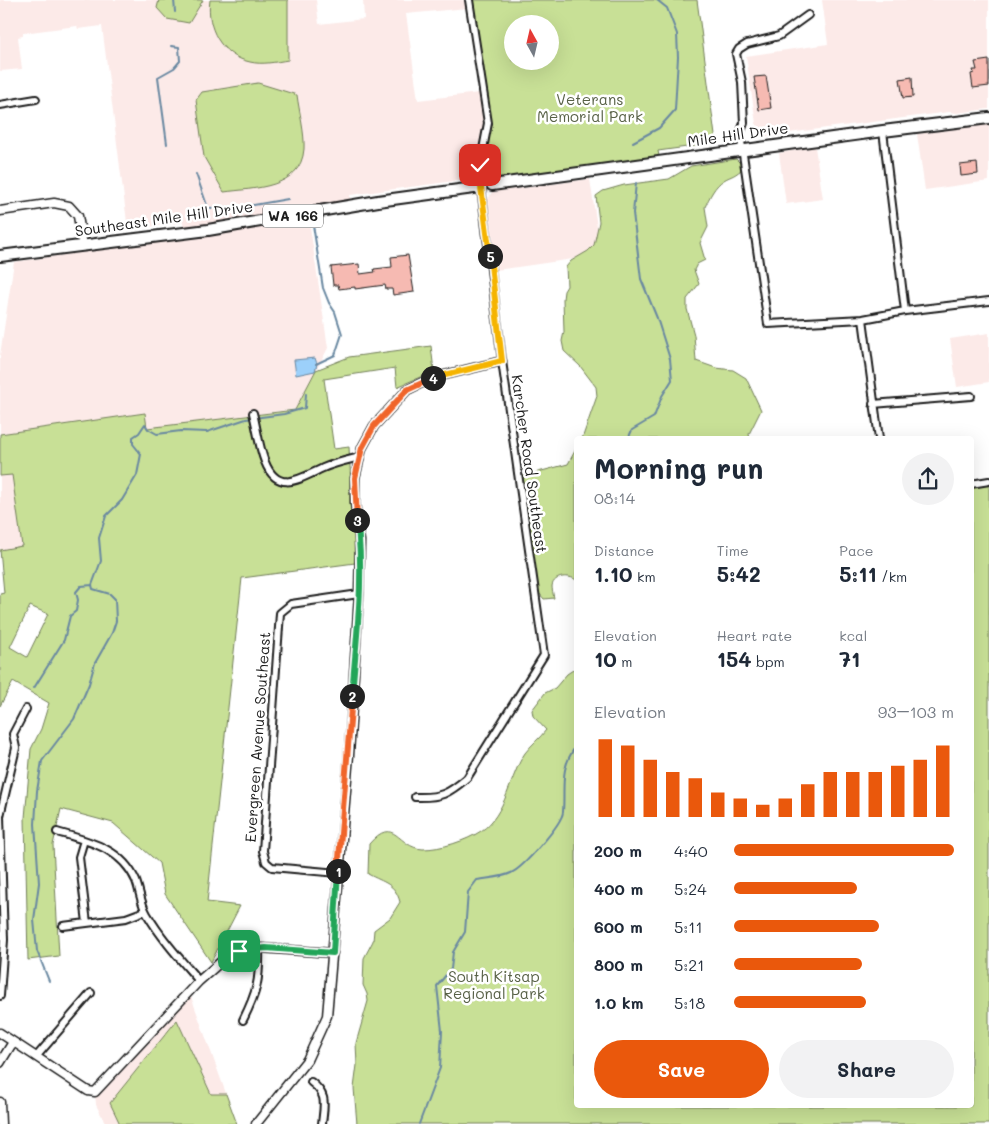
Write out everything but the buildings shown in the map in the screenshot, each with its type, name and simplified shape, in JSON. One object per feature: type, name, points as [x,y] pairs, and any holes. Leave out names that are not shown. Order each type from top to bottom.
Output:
[{"type":"main road","name":"Mile Hill Drive","points":[[492,185],[882,130],[989,118]]},
{"type":"main road","name":"Southeast Mile Hill Drive","points":[[0,256],[226,227],[378,201],[481,187]]},
{"type":"street","name":"Karcher Road Southeast","points":[[416,797],[433,798],[449,793],[467,778],[544,655],[502,361],[481,187],[480,165],[488,123],[469,0]]},
{"type":"street","points":[[808,14],[779,36],[747,44],[738,49],[736,54],[742,90],[744,123],[740,134],[768,324],[863,319],[904,311],[989,301]]},
{"type":"street","points":[[0,105],[36,99]]},
{"type":"street","points":[[882,130],[904,311]]},
{"type":"street","points":[[0,211],[54,203],[69,206],[78,216],[83,246]]},
{"type":"street","points":[[863,319],[878,436]]},
{"type":"street","points":[[256,1124],[307,1060],[327,1016],[349,754],[359,594],[360,541],[355,503],[355,478],[362,448],[374,426],[407,390],[432,378],[502,361]]},
{"type":"street","points":[[873,404],[971,396]]},
{"type":"street","points":[[253,413],[265,463],[275,478],[286,482],[300,481],[323,468],[360,457]]},
{"type":"street","points":[[974,484],[989,481]]},
{"type":"street","name":"Evergreen Avenue Southeast","points":[[338,873],[272,867],[266,862],[263,851],[280,613],[291,604],[359,594]]},
{"type":"street","points":[[0,996],[2,940],[1,806],[16,748],[13,734],[26,708]]},
{"type":"street","points":[[57,832],[101,846],[122,861],[135,880],[145,911],[199,981]]},
{"type":"street","points":[[84,840],[79,857],[87,923]]},
{"type":"street","points":[[63,926],[126,918],[145,911]]},
{"type":"street","points":[[0,1033],[88,1091],[95,1092],[218,963],[244,950],[259,948],[333,953]]},
{"type":"street","points":[[243,1020],[258,987],[260,977],[259,948]]},
{"type":"street","points":[[36,1057],[91,993]]},
{"type":"street","points":[[0,1064],[13,1042]]},
{"type":"street","points":[[311,1082],[321,1091],[324,1099],[322,1124]]},
{"type":"street","points":[[0,1102],[1,1124]]},
{"type":"shaded area","points":[[0,0],[316,0],[319,24],[364,19],[363,0],[465,0],[467,8],[406,14],[418,100],[479,93],[485,127],[477,178],[350,195],[351,205],[184,233],[183,222],[128,230],[102,26],[78,29],[77,26],[23,33],[23,36],[18,37],[22,69],[0,71]]},
{"type":"shaded area","points":[[822,0],[989,0],[989,109],[957,113],[949,112],[758,137],[746,56],[828,44]]},
{"type":"shaded area","points":[[989,124],[989,181],[925,190],[917,134]]},
{"type":"shaded area","points":[[815,147],[823,199],[786,204],[779,153]]},
{"type":"shaded area","points":[[590,179],[601,255],[496,270],[487,201],[492,192]]},
{"type":"shaded area","points":[[309,220],[328,348],[296,409],[146,429],[145,413],[0,434],[0,355],[14,262]]},
{"type":"shaded area","points":[[989,333],[989,382],[957,387],[950,339]]},
{"type":"shaded area","points":[[12,474],[22,547],[0,550],[0,476]]},
{"type":"shaded area","points":[[189,991],[237,1124],[106,1124],[96,1105],[95,1092]]},
{"type":"green space","points":[[159,0],[203,0],[189,23],[167,19],[157,8]]},
{"type":"green space","points":[[210,0],[288,0],[288,60],[255,63],[240,59],[231,54],[213,30],[209,10]]},
{"type":"green space","name":"Veterans Memorial Park","points":[[469,0],[697,0],[716,143],[658,151],[660,161],[481,187],[480,175],[487,138]]},
{"type":"green space","points":[[258,83],[297,95],[304,143],[301,162],[294,172],[274,184],[224,192],[204,157],[196,100],[202,92]]},
{"type":"green space","points":[[736,159],[740,163],[741,170],[718,185],[705,207],[708,227],[700,243],[705,260],[697,264],[694,270],[699,284],[687,299],[687,309],[694,335],[696,361],[716,368],[733,370],[746,378],[761,410],[749,436],[583,436],[597,396],[596,387],[580,366],[564,351],[562,341],[564,332],[563,299],[567,286],[566,267],[571,261],[594,245],[599,222],[596,196],[603,191],[624,185],[669,179],[691,166]]},
{"type":"green space","points":[[431,346],[434,371],[397,387],[395,368],[324,379],[334,449],[349,447],[355,563],[242,578],[207,902],[240,906],[211,962],[165,894],[159,863],[113,823],[61,809],[53,845],[59,956],[28,960],[25,818],[31,749],[41,729],[49,703],[13,682],[0,706],[0,594],[4,593],[0,550],[22,546],[12,475],[0,476],[0,434],[145,413],[147,428],[295,410],[316,370],[349,357]],"holes":[[[30,606],[48,614],[27,657],[10,647]]]},
{"type":"green space","points":[[574,453],[574,579],[562,577],[553,582],[554,598],[544,599],[536,586],[523,476],[568,464]]},
{"type":"green space","name":"South Kitsap Regional Park","points":[[989,481],[989,1124],[357,1124],[354,1088],[357,1065],[356,1043],[368,1001],[363,985],[364,958],[373,941],[374,930],[390,918],[400,902],[392,887],[368,874],[369,844],[385,832],[391,832],[414,847],[423,849],[438,848],[453,844],[481,831],[489,824],[502,805],[525,753],[546,730],[533,716],[532,710],[545,693],[555,688],[567,674],[574,669],[574,1108],[974,1108],[974,484]]},
{"type":"green space","points":[[177,1020],[211,1094],[226,1094],[237,1124],[120,1124],[110,1103]]},
{"type":"water","points":[[315,358],[317,364],[315,371],[296,375],[294,360]]},
{"type":"waterway","points":[[174,0],[175,12]]},
{"type":"waterway","points":[[633,142],[659,128],[675,110],[678,57],[677,34],[667,8],[657,0]]},
{"type":"waterway","points":[[167,144],[158,77],[174,68],[180,61],[179,47],[171,46]]},
{"type":"waterway","points":[[196,174],[208,208],[242,207],[288,199]]},
{"type":"waterway","points":[[629,436],[632,430],[654,417],[662,396],[672,380],[670,359],[657,318],[641,279],[633,213],[636,183]]},
{"type":"waterway","points":[[313,225],[323,288],[335,312],[342,334],[335,355],[316,364]]},
{"type":"waterway","points":[[92,585],[101,561],[99,538],[106,516],[122,500],[137,475],[141,454],[133,444],[133,437],[139,433],[145,424],[148,429],[157,434],[181,431],[207,432],[246,419],[284,414],[305,408],[306,394]]},
{"type":"waterway","points":[[34,688],[64,640],[70,616],[76,611],[78,600],[76,592],[81,586],[92,585]]},
{"type":"waterway","points":[[49,981],[37,951],[34,920],[39,883],[35,824],[37,791],[42,761],[74,719],[89,684],[95,663],[112,633],[116,621],[115,599],[110,594],[93,589],[92,585]]},
{"type":"waterway","points":[[419,1124],[440,1068],[442,1031],[437,986],[451,969],[453,952],[465,932],[468,892],[477,880],[503,876],[517,869],[532,855],[556,826],[563,812],[565,770],[574,749]]},
{"type":"route","points":[[239,951],[266,948],[333,953],[349,754],[359,594],[360,541],[355,503],[355,478],[362,448],[374,426],[407,390],[432,378],[502,361],[480,165]]}]
